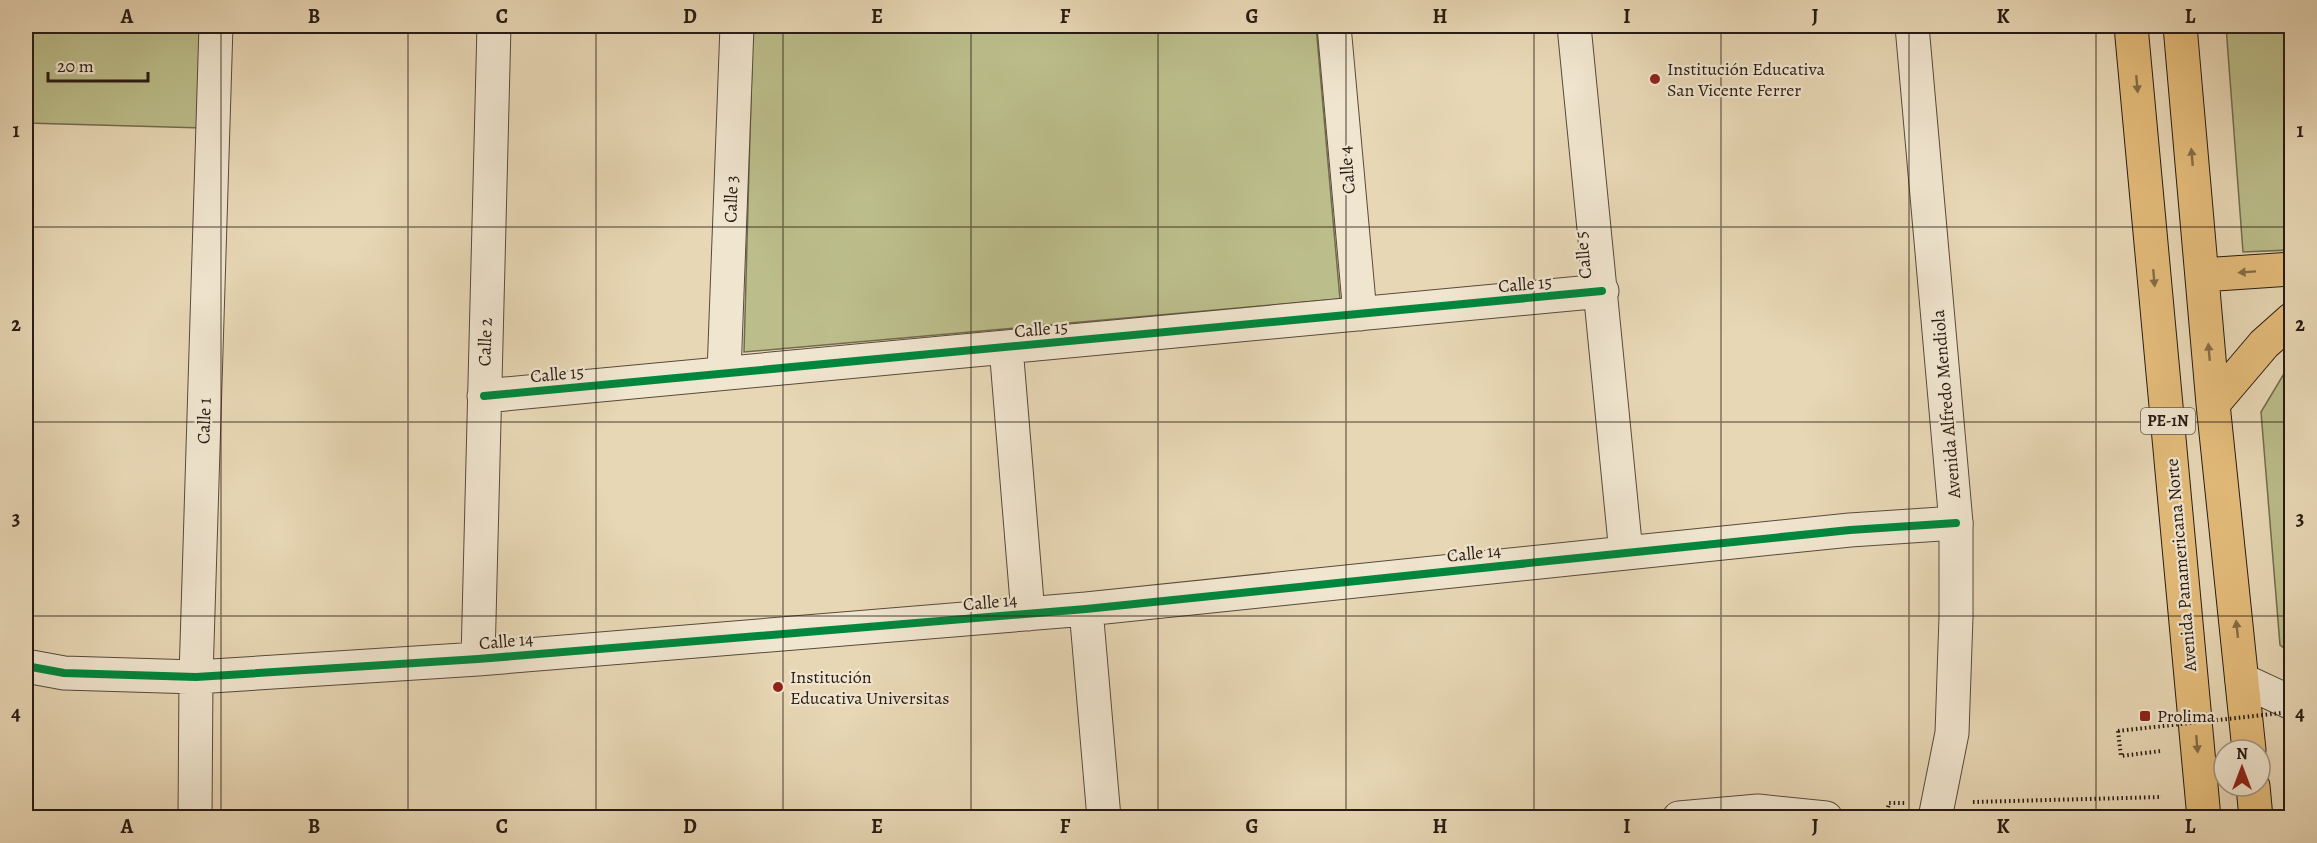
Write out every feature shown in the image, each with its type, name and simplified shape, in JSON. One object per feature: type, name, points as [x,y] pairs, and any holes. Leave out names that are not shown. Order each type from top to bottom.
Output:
[{"type":"highway","name":"Avenida Panamericana Norte","points":[[2131,26],[2204,818]]},
{"type":"highway","name":"PE-1N","points":[[2180,26],[2213,404],[2248,738]]},
{"type":"highway","points":[[2202,275],[2292,269]]},
{"type":"highway","points":[[2213,404],[2264,344],[2292,319]]},
{"type":"highway","points":[[2254,798],[2256,818]]},
{"type":"street","name":"Calle 1","points":[[195,818],[196,677],[216,26]]},
{"type":"street","name":"Calle 2","points":[[478,659],[495,26]]},
{"type":"street","name":"Calle 3","points":[[724,373],[737,26]]},
{"type":"street","name":"Calle 4","points":[[1334,26],[1360,314]]},
{"type":"street","name":"Calle 5","points":[[1574,26],[1626,552]]},
{"type":"street","name":"Avenida Alfredo Mendiola","points":[[1912,26],[1956,523],[1952,733],[1935,818]]},
{"type":"street","name":"Calle 15","points":[[484,396],[1602,291]]},
{"type":"street","points":[[1006,347],[1028,614]]},
{"type":"street","name":"Calle 14","points":[[26,666],[63,673],[196,677],[478,659],[1086,609],[1626,552],[1850,530],[1956,523]]},
{"type":"street","points":[[1086,609],[1104,818]]},
{"type":"street","points":[[2242,680],[2291,707]]},
{"type":"street","points":[[1679,818],[1758,811],[1826,818]]},
{"type":"path","points":[[2161,751],[2121,756],[2118,731],[2291,707]]},
{"type":"path","points":[[1968,802],[2162,797]]},
{"type":"path","points":[[1886,816],[1889,803]]},
{"type":"green space","points":[[26,26],[207,26],[203,128],[26,123]]},
{"type":"green space","points":[[753,26],[1316,26],[1340,299],[744,352]]},
{"type":"green space","points":[[2226,26],[2291,26],[2291,250],[2243,252]]},
{"type":"green space","points":[[2291,362],[2291,653],[2280,645],[2261,412]]},
{"type":"cycle path","points":[[484,396],[1602,291]]},
{"type":"cycle path","points":[[26,666],[64,673],[196,677],[478,659],[1086,609],[1850,530],[1956,523]]},
{"type":"place","name":"Institución Educativa San Vicente Ferrer","points":[[1655,79]]},
{"type":"place","name":"Institución Educativa Universitas","points":[[778,687]]},
{"type":"place","name":"Prolima","points":[[2145,716]]}]
